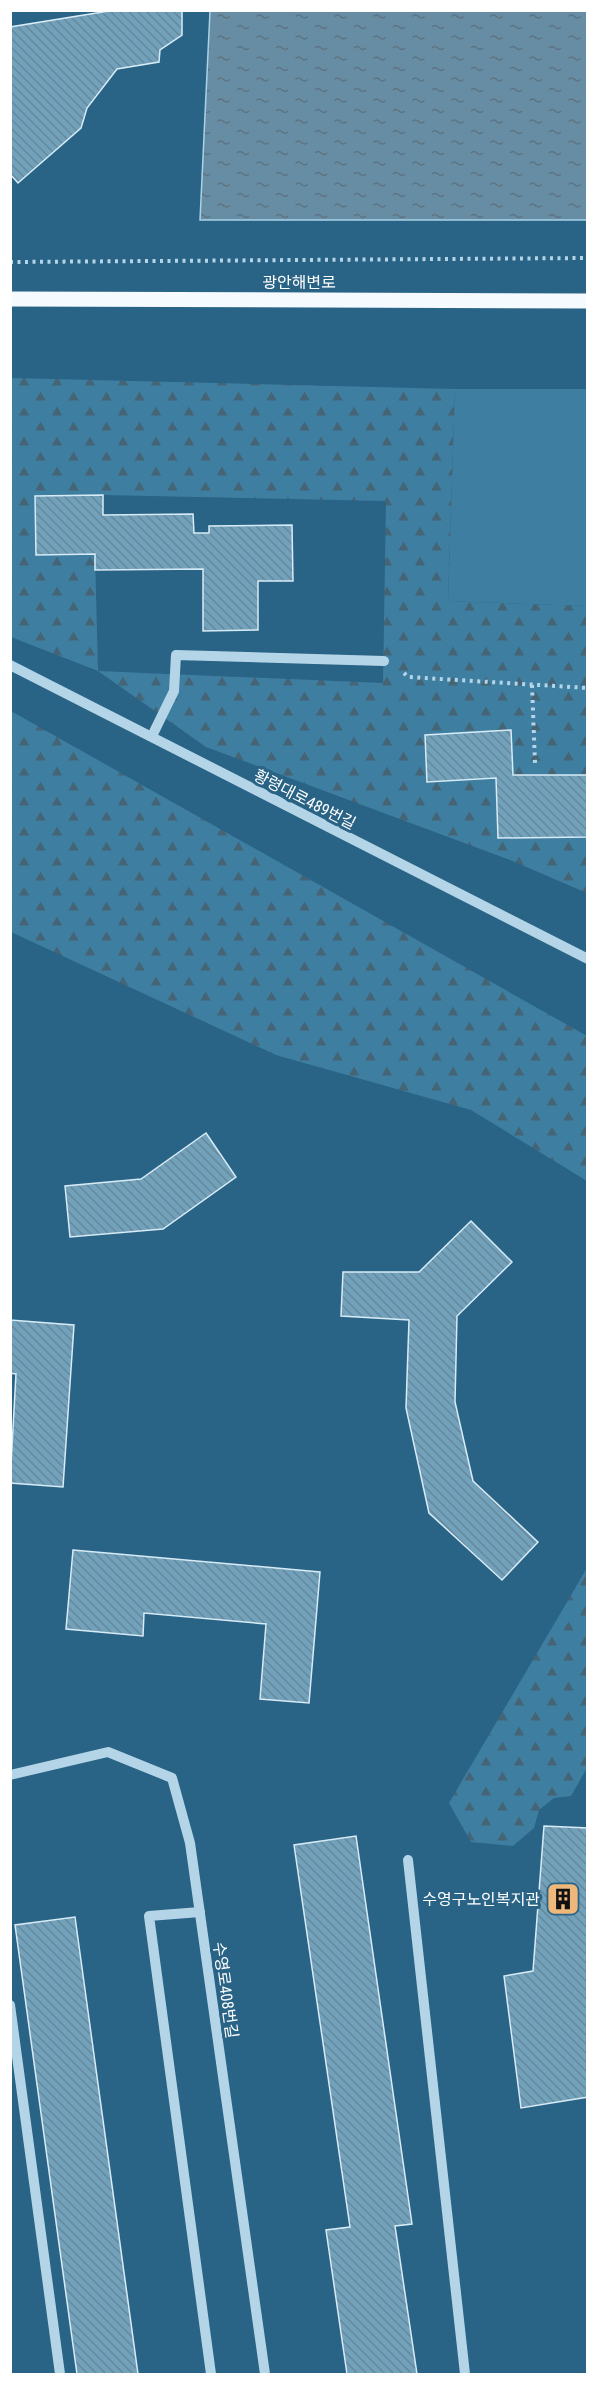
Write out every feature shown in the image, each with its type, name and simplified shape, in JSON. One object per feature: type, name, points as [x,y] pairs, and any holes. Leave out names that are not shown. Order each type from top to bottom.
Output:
[{"type":"main road","name":"광안해변로","points":[[10,299],[588,301]]},
{"type":"street","points":[[152,736],[174,691],[176,655],[384,661]]},
{"type":"street","name":"황령대로489번길","points":[[10,665],[588,959]]},
{"type":"street","name":"수영로408번길","points":[[10,1775],[108,1752],[172,1778],[190,1843],[265,2374]]},
{"type":"street","points":[[408,1860],[465,2374]]},
{"type":"street","points":[[200,1912],[149,1916],[211,2374]]},
{"type":"street","points":[[10,2005],[60,2374]]},
{"type":"path","points":[[10,262],[588,258]]},
{"type":"path","points":[[384,661],[408,676],[588,688]]},
{"type":"path","points":[[532,685],[535,763]]},
{"type":"green space","points":[[10,378],[455,389],[448,601],[587,606],[587,775],[513,775],[425,735],[427,782],[496,778],[499,838],[587,837],[587,893],[510,860],[206,747],[98,671],[11,637]],"holes":[[[103,495],[386,501],[383,683],[98,671],[95,554],[36,555],[36,496]]]},
{"type":"green space","points":[[455,389],[587,389],[587,606],[448,601]]},
{"type":"green space","points":[[11,711],[587,1036],[587,1181],[471,1110],[276,1055],[11,932]]},
{"type":"green space","points":[[587,1568],[587,1768],[571,1796],[554,1798],[539,1810],[534,1828],[513,1846],[471,1842],[449,1803]]},
{"type":"water","points":[[210,11],[587,11],[587,220],[200,220]]},
{"type":"building","points":[[115,10],[182,10],[182,35],[160,50],[159,62],[117,69],[87,108],[81,128],[18,183],[10,174],[10,27]]},
{"type":"building","points":[[103,495],[103,515],[193,514],[194,533],[209,533],[209,526],[292,525],[293,581],[258,581],[258,630],[203,631],[203,569],[95,570],[95,554],[36,555],[35,496]]},
{"type":"building","points":[[511,730],[513,775],[588,775],[588,837],[498,838],[496,778],[427,782],[425,735]]},
{"type":"building","points":[[206,1133],[236,1177],[163,1229],[70,1237],[65,1186],[141,1179]]},
{"type":"building","points":[[471,1221],[512,1262],[457,1316],[455,1402],[473,1481],[538,1542],[502,1580],[429,1513],[406,1408],[409,1320],[341,1316],[343,1272],[419,1272]]},
{"type":"building","points":[[10,1320],[74,1325],[63,1487],[10,1483],[16,1374],[10,1373]]},
{"type":"building","points":[[73,1550],[320,1572],[309,1703],[260,1699],[266,1624],[144,1613],[143,1636],[66,1629]]},
{"type":"building","name":"수영구노인복지관","points":[[544,1826],[588,1828],[588,2097],[521,2108],[504,1976],[533,1971]]},
{"type":"building","points":[[356,1836],[412,2224],[395,2226],[417,2374],[347,2374],[326,2230],[350,2227],[294,1845]]},
{"type":"building","points":[[75,1917],[138,2374],[77,2374],[15,1925]]},
{"type":"place","name":"수영구노인복지관","points":[[563,1899]]}]
